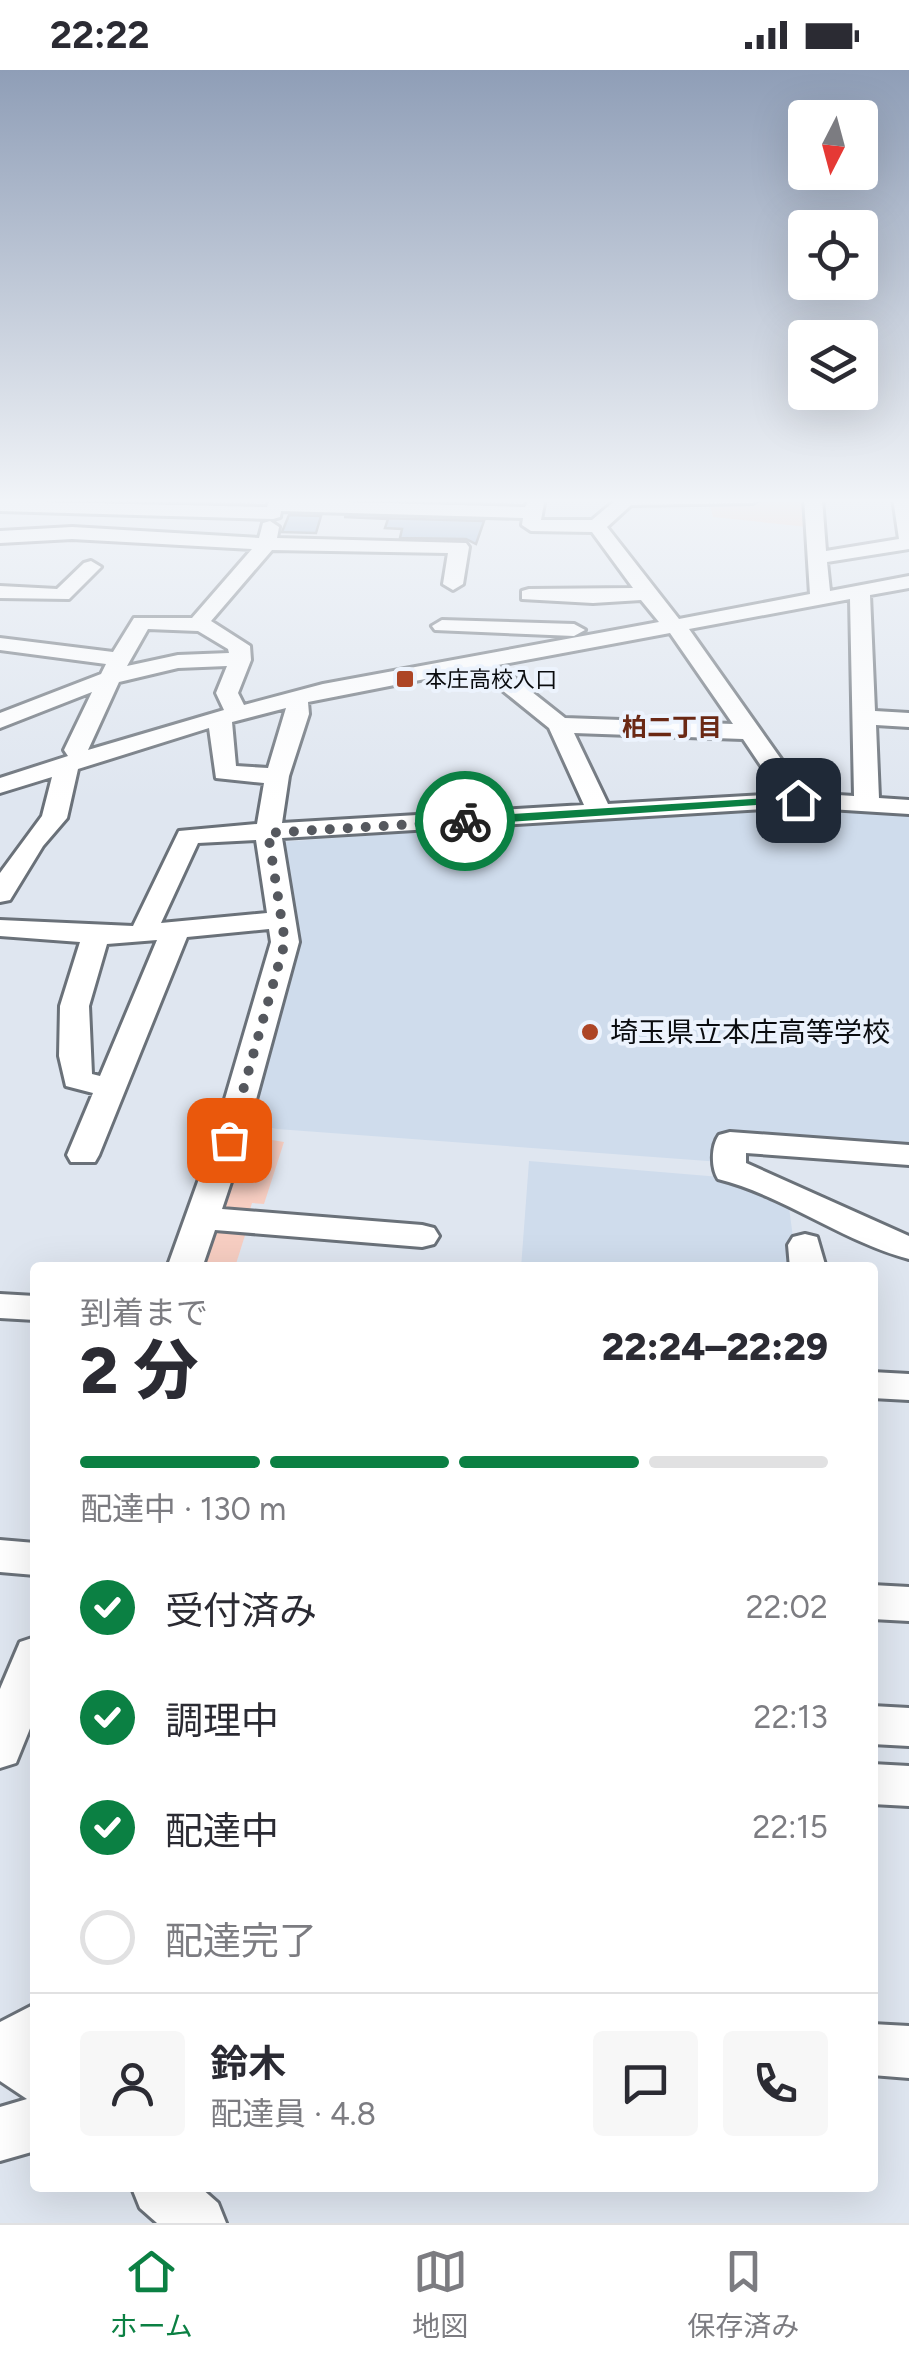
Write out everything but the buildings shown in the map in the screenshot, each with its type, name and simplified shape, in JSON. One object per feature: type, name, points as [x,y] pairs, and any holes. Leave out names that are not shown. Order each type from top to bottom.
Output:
[{"type":"street","points":[[200,626],[200,619],[218,598]]},
{"type":"street","points":[[653,598],[798,800]]},
{"type":"street","points":[[0,786],[228,714],[296,697],[817,598]]},
{"type":"street","points":[[867,804],[868,598]]},
{"type":"street","points":[[0,894],[33,842],[54,818],[76,750],[141,622],[200,626],[234,642],[242,652],[227,694],[226,773],[278,776]]},
{"type":"street","points":[[442,626],[581,630],[602,639]]},
{"type":"street","points":[[0,644],[115,668]]},
{"type":"street","points":[[0,720],[115,668],[186,658],[240,660]]},
{"type":"street","points":[[479,661],[560,725],[600,813]]},
{"type":"street","points":[[186,1262],[229,1140],[285,942],[268,833],[278,776],[298,714],[296,697]]},
{"type":"street","points":[[865,717],[909,720]]},
{"type":"street","points":[[560,725],[748,732]]},
{"type":"street","points":[[144,932],[188,836],[798,800],[909,807]]},
{"type":"street","points":[[0,928],[96,935],[281,920]]},
{"type":"street","points":[[84,1155],[176,929]]},
{"type":"street","points":[[96,935],[71,1004],[76,1079],[111,1089]]},
{"type":"street","points":[[909,1155],[730,1142],[730,1172],[745,1173],[856,1228],[909,1248]]},
{"type":"street","points":[[201,1218],[422,1236]]},
{"type":"street","points":[[0,1306],[30,1308]]},
{"type":"street","points":[[878,1385],[909,1387]]},
{"type":"street","points":[[0,1556],[30,1559]]},
{"type":"street","points":[[878,1602],[909,1604]]},
{"type":"street","points":[[0,1750],[27,1700]]},
{"type":"street","points":[[878,1726],[909,1727]]},
{"type":"street","points":[[878,1784],[909,1786]]},
{"type":"street","points":[[878,2050],[909,2052]]},
{"type":"street","points":[[0,2134],[30,2125]]},
{"type":"street","points":[[164,2192],[198,2223]]},
{"type":"shaded area","name":"埼玉県立本庄高等学校","points":[[803,804],[909,812],[909,1152],[722,1138],[721,1162],[277,1129],[245,1122],[297,941],[281,842]]},
{"type":"shaded area","points":[[243,1135],[284,1142],[264,1204],[252,1203],[248,1216],[217,1211]]},
{"type":"shaded area","points":[[529,1161],[744,1179],[788,1200],[796,1262],[521,1262]]},
{"type":"shaded area","points":[[210,1226],[247,1229],[237,1262],[198,1262]]},
{"type":"way so far","points":[[229,1140],[285,942],[268,833],[465,821]]},
{"type":"place","name":"本庄高校入口","points":[[405,679]]},
{"type":"place","name":"埼玉県立本庄高等学校","points":[[590,1032]]},
{"type":"district","name":"柏二丁目","points":[[672,727]]},
{"type":"route","points":[[465,821],[798,800]]}]
